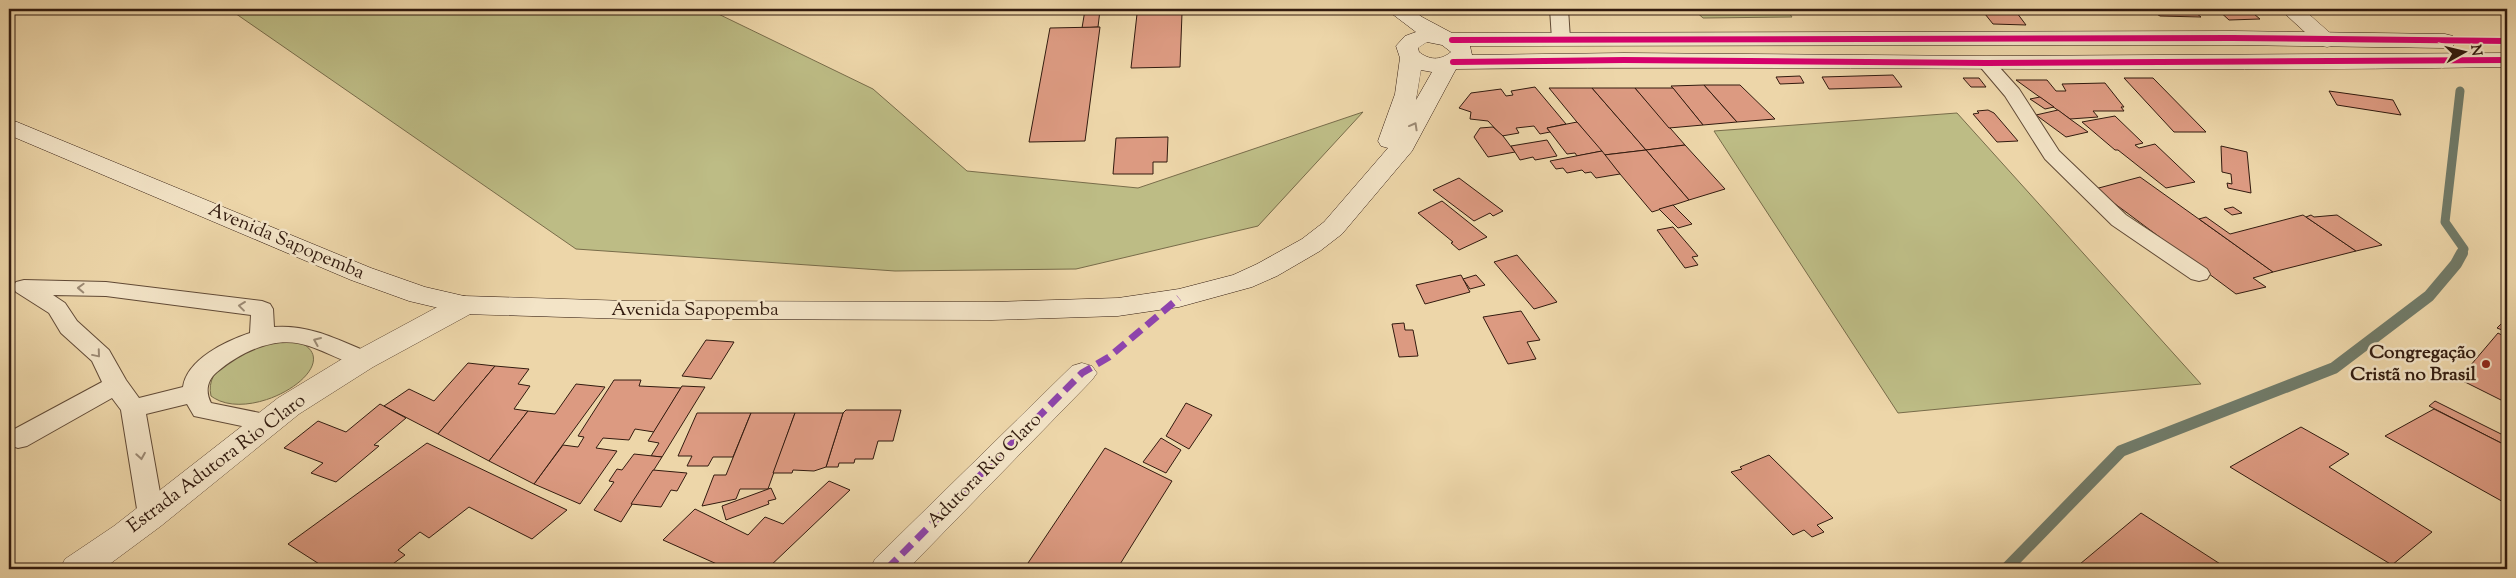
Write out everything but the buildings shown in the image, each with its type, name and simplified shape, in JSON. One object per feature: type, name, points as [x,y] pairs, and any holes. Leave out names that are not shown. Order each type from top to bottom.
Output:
[{"type":"main road","points":[[1391,9],[1409,52],[1431,65],[1450,63],[1624,60],[1986,63],[2437,51],[2507,41]]},
{"type":"main road","points":[[1398,9],[1414,22],[1462,49],[1462,54],[1450,63]]},
{"type":"main road","points":[[2291,9],[2327,40]]},
{"type":"main road","points":[[1409,52],[1415,39],[1445,38],[2327,40],[2507,60]]},
{"type":"main road","name":"Avenida Sapopemba","points":[[1375,179],[1407,94],[1409,52]]},
{"type":"main road","name":"Avenida Sapopemba","points":[[9,127],[361,274],[419,295],[464,305],[629,310],[973,311],[1118,307],[1179,298],[1211,290],[1267,270],[1311,245],[1332,228],[1403,146],[1450,63]]},
{"type":"main road","name":"Estrada Adutora Rio Claro","points":[[77,569],[151,515],[266,422],[362,359],[464,305]]},
{"type":"main road","name":"Adutora Rio Claro","points":[[888,569],[1082,373]]},
{"type":"lane","points":[[1559,9],[1561,39]]},
{"type":"lane","points":[[1986,63],[1997,78],[2012,93],[2059,161],[2119,220],[2199,274]]},
{"type":"lane","points":[[151,515],[133,408],[116,385],[101,356],[69,327],[57,308],[24,287],[106,289],[262,309],[262,337]]},
{"type":"lane","points":[[266,422],[203,410],[196,403],[193,394],[196,381],[206,368],[222,355],[262,337],[284,334],[302,335],[362,359]]},
{"type":"lane","points":[[18,439],[116,385]]},
{"type":"lane","points":[[133,408],[193,394]]},
{"type":"shaded area","points":[[229,9],[708,9],[873,89],[967,171],[1138,188],[1363,112],[1258,226],[1076,269],[895,271],[576,249]]},
{"type":"shaded area","points":[[1693,9],[1786,9],[1792,17],[1703,18]]},
{"type":"shaded area","points":[[1957,113],[2201,384],[1898,413],[1714,131]]},
{"type":"shaded area","points":[[297,341],[311,351],[313,363],[305,376],[290,388],[271,398],[250,404],[229,403],[211,396],[210,386],[213,376],[219,368],[236,355],[269,342]]},
{"type":"waterway","points":[[2460,91],[2445,222],[2464,249],[2461,254]]},
{"type":"waterway","points":[[2006,569],[2121,451],[2334,368],[2429,296],[2456,264],[2462,253]]},
{"type":"marked path","points":[[887,569],[1082,373],[1109,357],[1179,298]]},
{"type":"cycle path","points":[[1452,40],[2232,38],[2507,41]]},
{"type":"cycle path","points":[[1453,62],[1624,60],[1986,63],[2507,60]]},
{"type":"place","name":"Congregação Cristã no Brasil","points":[[2486,364]]}]
